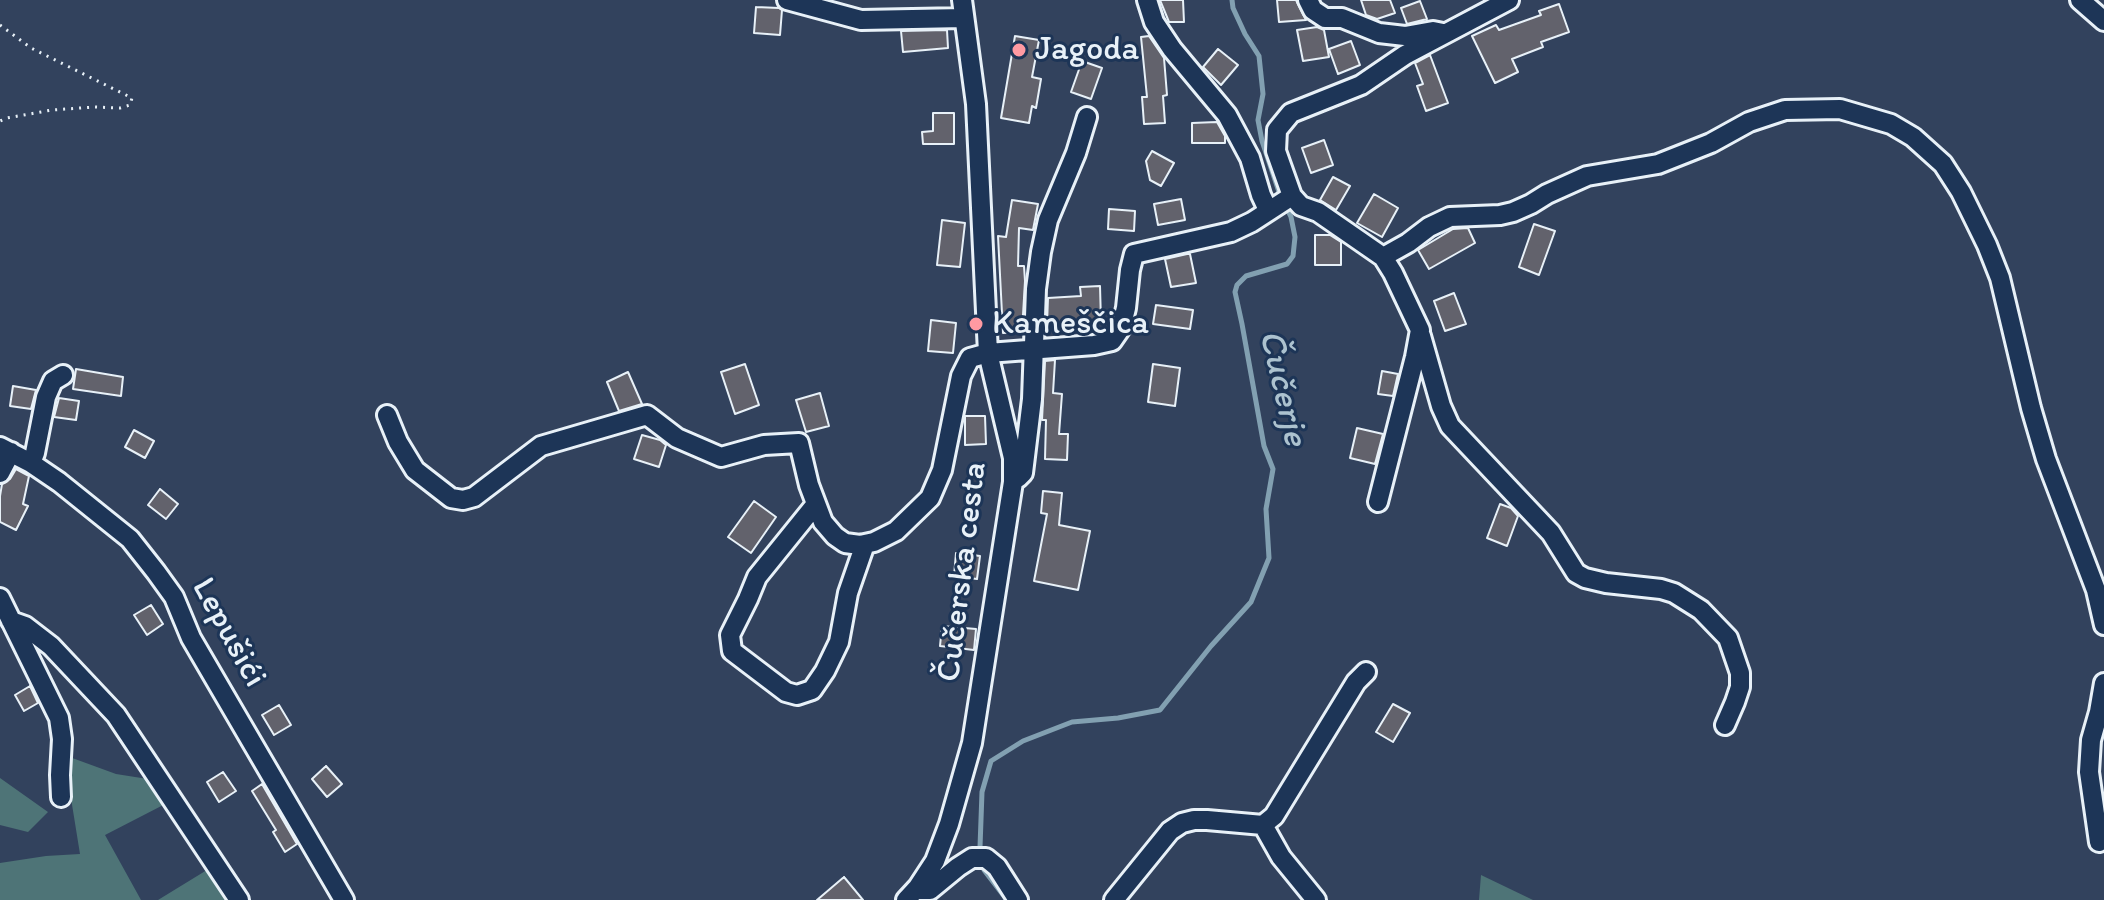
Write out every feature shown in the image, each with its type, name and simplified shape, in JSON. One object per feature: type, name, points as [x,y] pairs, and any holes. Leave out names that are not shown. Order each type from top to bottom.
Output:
[{"type":"street","points":[[787,0],[861,20],[963,9]]},
{"type":"street","points":[[1147,0],[1154,22],[1166,40],[1227,115],[1250,158],[1261,195],[1318,212],[1383,257],[1421,321],[1428,365],[1450,426],[1551,533],[1576,573],[1606,583],[1674,593],[1701,610],[1728,638],[1740,673],[1740,687],[1725,725]]},
{"type":"street","points":[[1308,0],[1313,10],[1325,18],[1342,18],[1379,33],[1405,36],[1433,31],[1445,33]]},
{"type":"street","points":[[1282,202],[1276,151],[1277,130],[1291,113],[1361,85],[1405,55],[1509,0]]},
{"type":"street","points":[[2080,0],[2104,21]]},
{"type":"street","name":"Čučerska cesta","points":[[911,895],[935,861],[972,743],[1013,482],[1013,458],[988,353],[976,104],[963,9]]},
{"type":"street","points":[[1383,257],[1450,217],[1513,212],[1587,176],[1658,164],[1711,143],[1749,122],[1785,110],[1840,109],[1891,124],[1913,137],[1943,164],[1961,192],[1987,245],[2000,278],[2046,459],[2096,590],[2104,625]]},
{"type":"street","points":[[1013,482],[1023,473],[1032,399],[1036,289],[1041,252],[1048,220],[1076,153],[1087,117]]},
{"type":"street","points":[[387,415],[401,450],[415,470],[455,499],[463,500],[474,497],[541,446],[647,415],[677,438],[721,457],[764,445],[799,443],[809,485],[823,522],[845,543],[874,542],[896,531],[930,498],[942,470],[961,376],[970,358],[988,353],[1112,341],[1121,328],[1134,254],[1231,232],[1282,202]]},
{"type":"street","points":[[1378,502],[1415,357],[1421,321]]},
{"type":"street","points":[[31,463],[46,397],[53,381],[63,375]]},
{"type":"street","points":[[0,473],[5,450]]},
{"type":"street","name":"Lepušići","points":[[5,450],[59,482],[130,539],[156,572],[174,597],[191,638],[344,900]]},
{"type":"street","points":[[816,504],[757,577],[730,635],[732,651],[786,692],[797,695],[812,690],[825,671],[839,642],[848,593],[865,544]]},
{"type":"street","points":[[0,598],[59,718],[62,739],[61,797]]},
{"type":"street","points":[[11,621],[25,626],[51,646],[116,715],[239,900]]},
{"type":"street","points":[[1114,900],[1170,831],[1182,823],[1207,820],[1263,825],[1274,816],[1356,682],[1366,672]]},
{"type":"street","points":[[2099,842],[2089,772],[2091,740],[2104,683]]},
{"type":"street","points":[[1263,825],[1281,857],[1316,900]]},
{"type":"street","points":[[911,895],[930,890],[972,858],[986,858],[997,867],[1018,900]]},
{"type":"path","points":[[0,25],[31,48],[132,98],[130,105],[120,108],[52,110],[0,121]]},
{"type":"green space","points":[[64,755],[116,774],[154,780],[171,801],[105,835],[141,900],[0,900],[0,863],[80,854]]},
{"type":"green space","points":[[0,778],[48,812],[28,832],[0,825]]},
{"type":"green space","points":[[220,862],[250,900],[158,900]]},
{"type":"green space","points":[[1481,875],[1533,900],[1479,900]]},
{"type":"building","points":[[1160,0],[1183,0],[1184,22],[1169,22]]},
{"type":"building","points":[[1277,0],[1296,0],[1306,20],[1279,22]]},
{"type":"building","points":[[1361,0],[1390,0],[1395,13],[1377,19],[1366,15]]},
{"type":"building","points":[[1420,1],[1427,19],[1407,24],[1401,8]]},
{"type":"building","points":[[1559,4],[1569,32],[1541,42],[1543,47],[1512,59],[1518,72],[1495,83],[1472,36],[1496,25],[1499,30],[1541,15],[1539,11]]},
{"type":"building","points":[[756,7],[782,10],[780,35],[754,33]]},
{"type":"building","points":[[1317,27],[1324,30],[1329,57],[1303,61],[1297,30]]},
{"type":"building","points":[[947,30],[948,48],[903,52],[901,31]]},
{"type":"building","points":[[1015,36],[1039,40],[1032,77],[1041,79],[1036,108],[1032,106],[1029,123],[1001,118]]},
{"type":"building","points":[[1149,36],[1164,58],[1167,95],[1163,96],[1165,123],[1144,124],[1142,97],[1147,97],[1141,37]]},
{"type":"building","points":[[1351,41],[1360,65],[1338,74],[1329,49]]},
{"type":"building","points":[[1218,49],[1238,65],[1221,85],[1203,67]]},
{"type":"building","points":[[1430,55],[1448,103],[1426,111],[1417,86],[1423,84],[1415,63]]},
{"type":"building","points":[[1082,61],[1102,68],[1091,99],[1071,92]]},
{"type":"building","points":[[933,113],[954,113],[954,144],[923,144],[922,132],[933,131]]},
{"type":"building","points":[[1217,122],[1225,136],[1225,143],[1192,143],[1192,123]]},
{"type":"building","points":[[1324,140],[1333,165],[1311,173],[1302,148]]},
{"type":"building","points":[[1152,151],[1174,163],[1161,186],[1150,180],[1146,161]]},
{"type":"building","points":[[1333,177],[1350,186],[1336,210],[1320,200]]},
{"type":"building","points":[[1374,194],[1398,208],[1382,237],[1357,223]]},
{"type":"building","points":[[1181,199],[1185,220],[1158,225],[1154,204]]},
{"type":"building","points":[[1012,200],[1038,204],[1033,230],[1019,228],[1018,266],[1024,266],[1025,281],[1022,332],[1003,333],[998,236],[1006,237]]},
{"type":"building","points":[[1109,209],[1135,211],[1134,231],[1108,229]]},
{"type":"building","points":[[942,220],[965,223],[960,267],[937,265]]},
{"type":"building","points":[[1534,224],[1555,231],[1539,275],[1519,267]]},
{"type":"building","points":[[1468,228],[1475,243],[1429,269],[1418,250],[1453,229]]},
{"type":"building","points":[[1315,235],[1330,235],[1341,242],[1341,265],[1315,265]]},
{"type":"building","points":[[1190,254],[1196,283],[1171,287],[1165,259]]},
{"type":"building","points":[[1100,286],[1101,322],[1047,324],[1048,298],[1081,296],[1080,287]]},
{"type":"building","points":[[1454,293],[1466,324],[1445,331],[1434,301]]},
{"type":"building","points":[[1156,305],[1193,310],[1190,329],[1153,324]]},
{"type":"building","points":[[931,320],[956,323],[953,353],[928,351]]},
{"type":"building","points":[[1055,360],[1053,393],[1062,394],[1059,434],[1068,434],[1067,460],[1045,459],[1046,420],[1042,420],[1045,361]]},
{"type":"building","points":[[745,364],[759,405],[735,414],[721,372]]},
{"type":"building","points":[[1153,364],[1180,368],[1175,406],[1148,402]]},
{"type":"building","points":[[76,369],[123,377],[121,396],[73,389]]},
{"type":"building","points":[[1382,371],[1398,374],[1393,396],[1378,394]]},
{"type":"building","points":[[628,372],[642,404],[619,411],[607,382]]},
{"type":"building","points":[[13,386],[36,390],[31,409],[10,406]]},
{"type":"building","points":[[820,393],[829,426],[806,432],[796,400]]},
{"type":"building","points":[[59,398],[79,401],[76,420],[54,417]]},
{"type":"building","points":[[965,416],[985,416],[986,444],[965,445]]},
{"type":"building","points":[[1357,428],[1383,434],[1375,464],[1350,458]]},
{"type":"building","points":[[134,430],[154,441],[145,458],[125,447]]},
{"type":"building","points":[[642,435],[666,445],[659,467],[634,459]]},
{"type":"building","points":[[16,469],[29,476],[23,504],[28,506],[16,530],[0,522],[0,496],[2,484],[10,479]]},
{"type":"building","points":[[160,489],[178,504],[166,519],[148,505]]},
{"type":"building","points":[[1043,491],[1062,493],[1059,525],[1090,531],[1078,590],[1034,581],[1047,514],[1041,513]]},
{"type":"building","points":[[754,501],[776,517],[751,553],[728,537]]},
{"type":"building","points":[[1500,504],[1511,508],[1518,516],[1507,546],[1487,538]]},
{"type":"building","points":[[956,553],[980,556],[977,579],[954,576]]},
{"type":"building","points":[[151,605],[163,624],[147,635],[134,615]]},
{"type":"building","points":[[942,626],[976,629],[974,650],[940,646]]},
{"type":"building","points":[[30,686],[38,703],[24,711],[15,695]]},
{"type":"building","points":[[1393,704],[1410,713],[1393,742],[1376,732]]},
{"type":"building","points":[[279,705],[291,725],[274,735],[262,715]]},
{"type":"building","points":[[326,766],[342,784],[327,797],[312,779]]},
{"type":"building","points":[[223,772],[236,791],[219,802],[207,782]]},
{"type":"building","points":[[262,784],[297,844],[285,852],[273,832],[276,830],[252,791]]},
{"type":"building","points":[[844,877],[863,900],[817,900]]},
{"type":"waterway","name":"Čučerje","points":[[1007,900],[984,870],[980,847],[982,792],[991,761],[1023,741],[1072,722],[1160,710],[1251,602],[1269,558],[1266,509],[1273,469],[1264,446],[1235,292],[1246,276],[1287,264],[1293,256],[1295,237],[1291,217],[1262,141],[1258,120],[1263,94],[1259,56],[1245,34],[1232,0]]},
{"type":"place","name":"Jagoda","points":[[1019,50]]},
{"type":"place","name":"Kameščica","points":[[976,324]]}]
